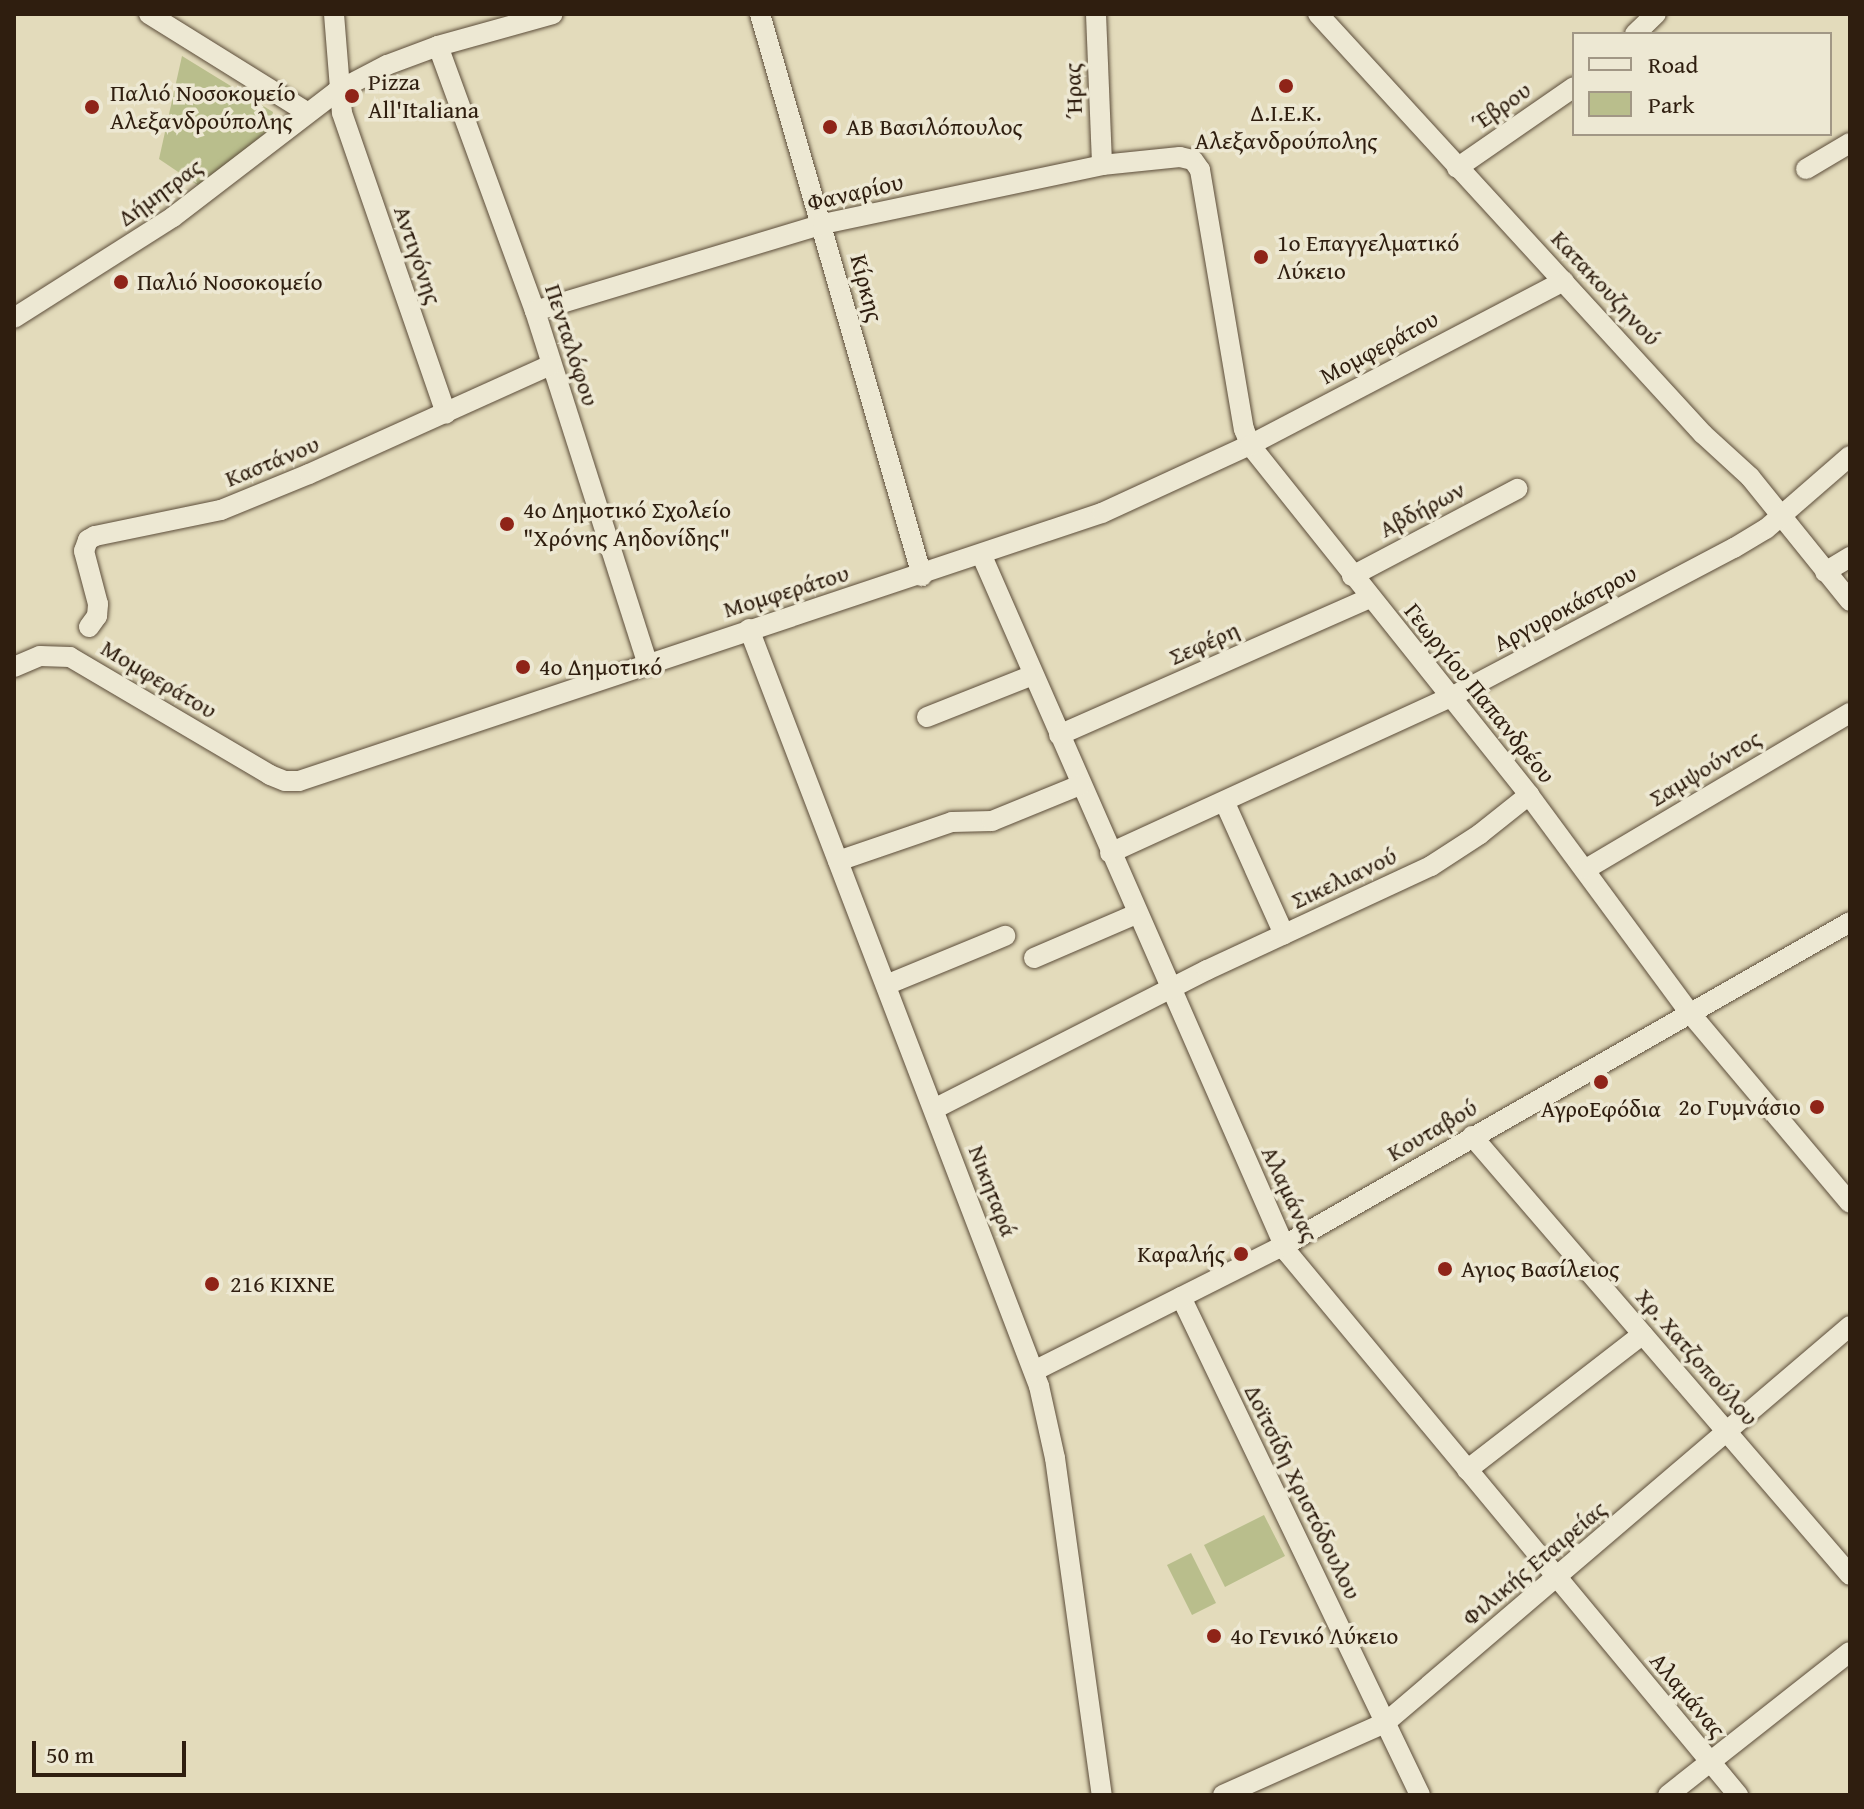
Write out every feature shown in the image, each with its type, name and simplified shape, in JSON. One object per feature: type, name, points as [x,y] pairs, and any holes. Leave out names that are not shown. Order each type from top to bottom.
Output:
[{"type":"street","points":[[149,14],[308,113]]},
{"type":"street","points":[[334,14],[337,91]]},
{"type":"street","name":"Κίρκης","points":[[760,14],[922,576]]},
{"type":"street","name":"Ήρας","points":[[1096,14],[1102,165]]},
{"type":"street","name":"Κατακουζηνού","points":[[1318,14],[1703,434],[1750,477],[1850,601]]},
{"type":"street","points":[[1637,32],[1656,14]]},
{"type":"street","name":"Δήμητρας","points":[[14,318],[173,217],[337,91],[387,65],[438,46],[549,15]]},
{"type":"street","name":"Πενταλόφου","points":[[438,46],[535,311],[647,663]]},
{"type":"street","name":"Έβρου","points":[[1457,168],[1572,88]]},
{"type":"street","name":"Αντιγόνης","points":[[337,91],[446,413]]},
{"type":"street","points":[[1806,169],[1850,143]]},
{"type":"street","name":"Φαναρίου","points":[[535,311],[823,224],[1102,165],[1180,157],[1193,160]]},
{"type":"street","name":"Γεωργίου Παπανδρέου","points":[[1193,160],[1200,170],[1244,429],[1250,445],[1529,795],[1690,1013],[1850,1203]]},
{"type":"street","name":"Μομφεράτου","points":[[14,667],[40,656],[70,657],[285,781],[299,781],[749,629],[982,556],[1102,513],[1250,445],[1564,281]]},
{"type":"street","name":"Καστάνου","points":[[89,627],[97,616],[98,604],[84,551],[88,540],[221,510],[550,365]]},
{"type":"street","name":"Αργυροκάστρου","points":[[1110,853],[1451,697],[1734,548],[1782,516],[1850,456]]},
{"type":"street","name":"Αβδήρων","points":[[1352,576],[1517,489]]},
{"type":"street","name":"Αλαμάνας","points":[[982,556],[1283,1246],[1738,1795]]},
{"type":"street","points":[[1825,572],[1850,557]]},
{"type":"street","name":"Σεφέρη","points":[[1059,735],[1370,598]]},
{"type":"street","name":"Νικηταρά","points":[[749,629],[1034,1371],[1055,1458],[1102,1795]]},
{"type":"street","points":[[927,717],[1033,675]]},
{"type":"street","name":"Σαμψούντος","points":[[1586,869],[1850,713]]},
{"type":"street","points":[[838,861],[952,822],[992,821],[1080,785]]},
{"type":"street","name":"Σικελιανού","points":[[934,1109],[1169,989],[1431,866],[1480,834],[1529,795]]},
{"type":"street","points":[[1225,803],[1284,934]]},
{"type":"street","points":[[1034,958],[1136,914]]},
{"type":"street","name":"Κουταβού","points":[[1034,1371],[1283,1246],[1850,922]]},
{"type":"street","points":[[886,985],[1005,936]]},
{"type":"street","name":"Χρ. Χατζοπούλου","points":[[1472,1136],[1850,1575]]},
{"type":"street","name":"Δοϊτσίδη Χριστόδουλου","points":[[1181,1297],[1420,1795]]},
{"type":"street","name":"Φιλικής Εταιρείας","points":[[1223,1795],[1385,1723],[1850,1326]]},
{"type":"street","points":[[1467,1470],[1643,1334]]},
{"type":"street","points":[[1668,1795],[1850,1652]]},
{"type":"green space","points":[[182,56],[273,112],[269,130],[199,186],[159,159]]},
{"type":"green space","points":[[1264,1515],[1285,1556],[1225,1587],[1204,1545]]},
{"type":"green space","points":[[1191,1553],[1216,1603],[1192,1615],[1167,1565]]},
{"type":"place","name":"Δ.Ι.Ε.Κ. Αλεξανδρούπολης","points":[[1286,86]]},
{"type":"place","name":"Pizza All'Italiana","points":[[352,96]]},
{"type":"place","name":"Παλιό Νοσοκομείο Αλεξανδρούπολης","points":[[92,107]]},
{"type":"place","name":"ΑΒ Βασιλόπουλος","points":[[830,127]]},
{"type":"place","name":"1ο Επαγγελματικό Λύκειο","points":[[1261,257]]},
{"type":"place","name":"Παλιό Νοσοκομείο","points":[[121,282]]},
{"type":"place","name":"4ο Δημοτικό Σχολείο \"Χρόνης Αηδονίδης\"","points":[[507,524]]},
{"type":"place","name":"4ο Δημοτικό","points":[[523,667]]},
{"type":"place","name":"ΑγροΕφόδια","points":[[1601,1082]]},
{"type":"place","name":"2ο Γυμνάσιο","points":[[1817,1107]]},
{"type":"place","name":"Καραλής","points":[[1241,1254]]},
{"type":"place","name":"Αγιος Βασίλειος","points":[[1445,1269]]},
{"type":"place","name":"216 ΚΙΧΝΕ","points":[[212,1284]]},
{"type":"place","name":"4ο Γενικό Λύκειο","points":[[1214,1636]]}]
